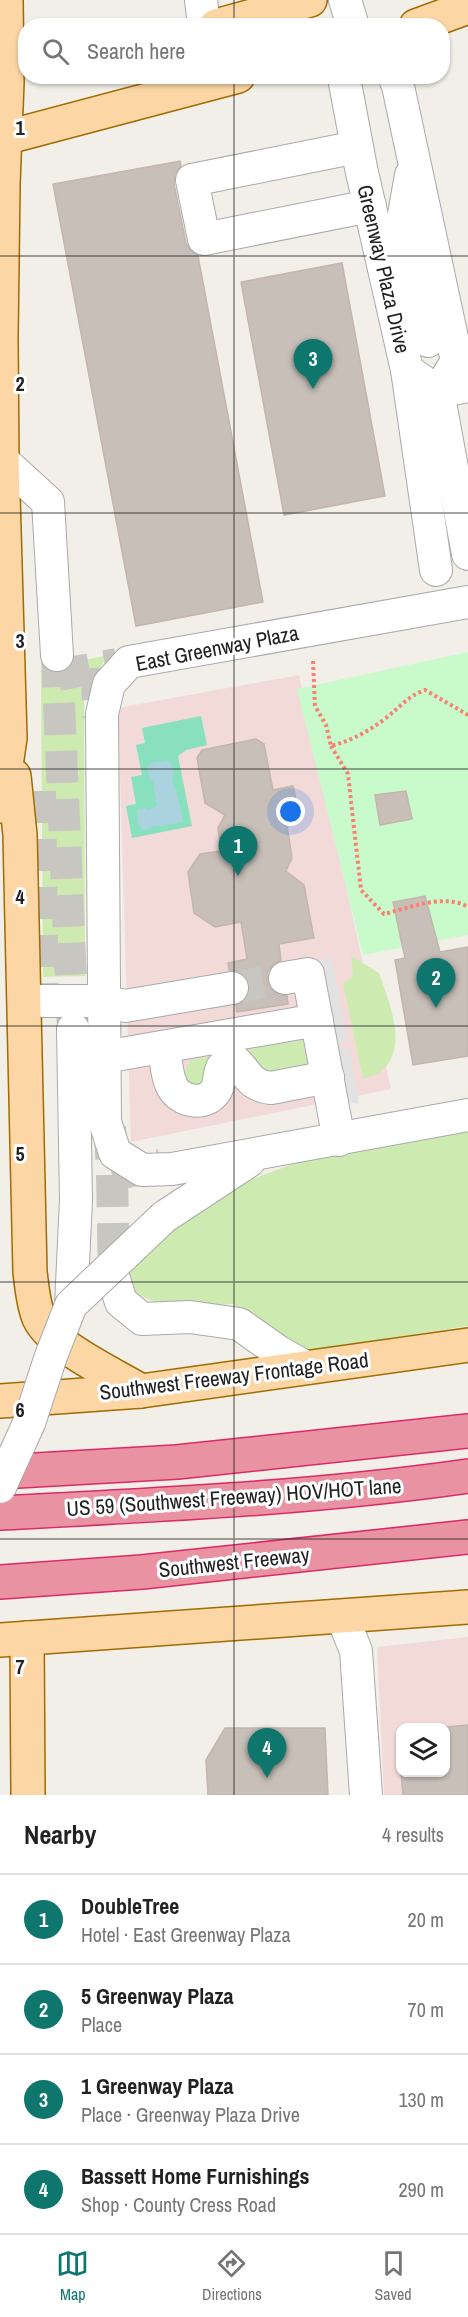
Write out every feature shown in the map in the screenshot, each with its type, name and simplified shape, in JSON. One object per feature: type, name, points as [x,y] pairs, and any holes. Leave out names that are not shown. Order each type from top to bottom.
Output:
[{"type":"highway","points":[[0,1472],[177,1462],[468,1431]]},
{"type":"highway","name":"US 59 (Southwest Freeway) HOV/HOT lane","points":[[0,1513],[162,1505],[381,1488],[468,1476]]},
{"type":"highway","points":[[0,1528],[315,1507],[468,1491]]},
{"type":"highway","name":"Southwest Freeway","points":[[0,1582],[141,1572],[468,1537]]},
{"type":"main road","points":[[6,0],[9,76],[2,138],[1,440],[10,738],[20,835],[32,1294],[39,1318],[50,1332],[90,1363],[141,1391]]},
{"type":"main road","points":[[245,18],[310,0]]},
{"type":"main road","points":[[439,18],[468,8]]},
{"type":"main road","points":[[2,138],[208,84]]},
{"type":"main road","points":[[0,806],[10,738]]},
{"type":"main road","name":"Southwest Freeway Frontage Road","points":[[0,1401],[141,1391],[468,1345]]},
{"type":"main road","points":[[28,1795],[14,1639],[468,1607]]},
{"type":"street","points":[[201,0],[203,18]]},
{"type":"street","points":[[345,0],[351,18]]},
{"type":"street","name":"Greenway Plaza Drive","points":[[345,84],[359,158],[407,370],[436,570]]},
{"type":"street","name":"Greenway Plaza Drive","points":[[396,84],[414,159],[458,381],[468,554]]},
{"type":"street","points":[[359,158],[192,180],[204,239],[370,206]]},
{"type":"street","name":"Greenway Plaza Drive","points":[[359,158],[403,220]]},
{"type":"street","name":"Greenway Plaza Drive","points":[[414,159],[403,220],[428,341]]},
{"type":"street","name":"Greenway Plaza Drive","points":[[407,370],[458,381]]},
{"type":"street","points":[[1,440],[48,502],[57,656]]},
{"type":"street","name":"East Greenway Plaza","points":[[468,602],[129,662],[109,684],[102,714],[105,1122],[115,1153],[142,1170],[172,1169],[468,1115]]},
{"type":"street","points":[[285,978],[308,974],[339,1140]]},
{"type":"street","points":[[25,1001],[103,1001],[125,1006],[232,988]]},
{"type":"street","points":[[186,996],[170,1083],[175,1091],[192,1100],[202,1101],[213,1095],[220,1081],[221,1070],[231,1058],[243,1066],[249,1079],[263,1087],[271,1088],[327,1077]]},
{"type":"street","points":[[104,1057],[317,1020]]},
{"type":"street","points":[[0,1487],[29,1423],[71,1305],[76,1200],[73,1029]]},
{"type":"street","points":[[71,1305],[164,1217],[260,1154]]},
{"type":"street","points":[[108,1288],[142,1319],[190,1317],[239,1324],[307,1368]]},
{"type":"street","points":[[342,1616],[356,1651],[366,1795]]},
{"type":"path","points":[[313,661],[315,706],[326,725],[331,746],[348,774],[361,890],[384,914],[436,902],[457,901],[468,907]]},
{"type":"path","points":[[331,746],[352,741],[369,731],[411,695],[425,690],[468,715]]},
{"type":"shaded area","points":[[299,675],[391,1089],[131,1142],[118,708]]},
{"type":"shaded area","points":[[332,957],[347,1042],[328,1045],[313,961]]},
{"type":"shaded area","points":[[329,1047],[349,1048],[359,1104],[339,1100]]},
{"type":"shaded area","points":[[468,1637],[468,1795],[384,1795],[377,1647]]},
{"type":"green space","points":[[468,652],[468,935],[363,955],[297,689]]},
{"type":"green space","points":[[108,655],[84,692],[85,976],[43,977],[41,670]]},
{"type":"green space","points":[[201,716],[207,745],[186,750],[178,756],[192,826],[132,838],[126,806],[136,804],[131,777],[142,775],[136,745],[145,743],[142,728]]},
{"type":"green space","points":[[351,956],[379,973],[392,1011],[396,1038],[389,1062],[378,1073],[363,1079],[343,983],[353,977]]},
{"type":"green space","points":[[307,1039],[316,1056],[308,1072],[266,1078],[243,1066],[202,1091],[180,1080],[191,1060]]},
{"type":"green space","points":[[468,1128],[468,1326],[299,1352],[233,1304],[168,1307],[136,1294],[128,1269],[218,1192],[306,1159]]},
{"type":"water","points":[[167,760],[171,763],[174,774],[173,784],[183,820],[143,830],[138,820],[138,809],[149,810],[157,806],[153,781],[150,779],[147,767],[151,763]]},
{"type":"building","points":[[180,161],[181,166],[175,174],[174,184],[186,243],[190,250],[198,256],[263,602],[136,626],[53,184]]},
{"type":"building","points":[[342,263],[385,496],[284,515],[241,282]]},
{"type":"building","points":[[256,739],[264,744],[273,790],[293,786],[298,810],[285,813],[292,858],[286,871],[304,885],[314,938],[279,944],[281,960],[268,971],[267,980],[272,990],[278,995],[287,996],[288,1004],[237,1012],[236,1005],[243,1002],[249,995],[250,986],[245,976],[238,971],[229,970],[228,963],[247,959],[241,922],[215,927],[194,913],[188,872],[200,854],[221,851],[218,828],[225,815],[205,803],[197,758],[202,750]]},
{"type":"building","points":[[406,791],[412,819],[380,825],[375,795]]},
{"type":"building","points":[[425,896],[440,952],[468,947],[468,1056],[413,1065],[395,960],[405,958],[393,902]]},
{"type":"building","points":[[468,1725],[468,1795],[403,1795],[401,1777],[450,1777],[450,1727]]},
{"type":"building","points":[[225,1728],[325,1728],[328,1795],[208,1795],[206,1760]]},
{"type":"tunnel","points":[[57,655],[73,1029]]},
{"type":"tunnel","points":[[58,675],[117,664]]},
{"type":"tunnel","points":[[97,668],[98,718]]},
{"type":"tunnel","points":[[40,791],[43,1028]]},
{"type":"tunnel","points":[[232,988],[285,978]]},
{"type":"tunnel","points":[[110,1127],[112,1175],[161,1165]]},
{"type":"tunnel","points":[[112,1175],[114,1279]]},
{"type":"place","name":"1 Greenway Plaza","points":[[313,389]]},
{"type":"place","name":"DoubleTree","points":[[238,876]]},
{"type":"place","name":"5 Greenway Plaza","points":[[436,1008]]},
{"type":"place","name":"Bassett Home Furnishings","points":[[267,1778]]}]
